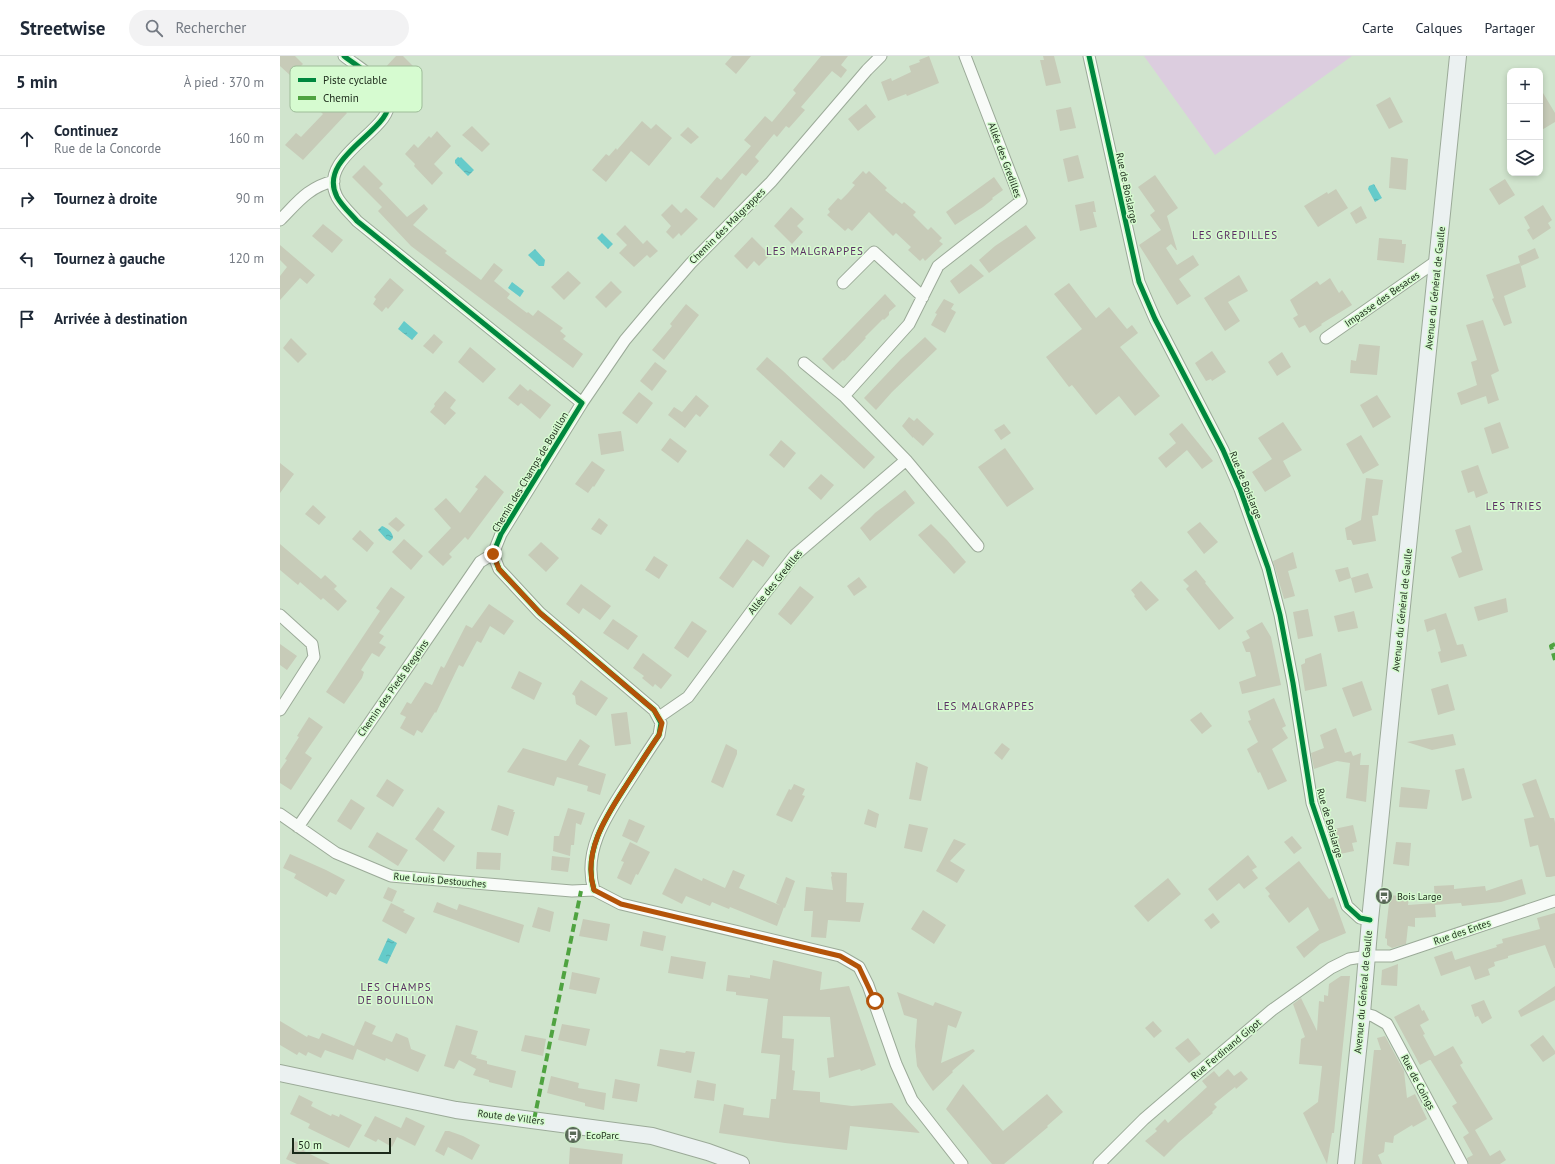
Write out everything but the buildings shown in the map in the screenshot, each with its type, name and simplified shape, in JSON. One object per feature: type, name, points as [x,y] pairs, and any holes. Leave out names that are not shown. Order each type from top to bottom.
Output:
[{"type":"main road","name":"Avenue du Général de Gaulle","points":[[1346,1164],[1458,56]]},
{"type":"main road","name":"Route de Villers","points":[[280,1073],[456,1110],[652,1136],[708,1152],[741,1164]]},
{"type":"street","points":[[344,56],[357,66]]},
{"type":"street","name":"Chemin des Malgrappes","points":[[582,403],[625,340],[676,280],[771,182],[867,70],[881,56]]},
{"type":"street","name":"Allée des Gredilles","points":[[844,396],[909,324],[938,266],[1021,201],[964,56]]},
{"type":"street","name":"Rue de Boislarge","points":[[1089,56],[1139,282],[1155,319],[1223,450],[1240,489],[1268,568],[1280,615],[1293,683],[1312,803],[1347,906],[1360,918],[1370,920]]},
{"type":"street","points":[[386,112],[382,120],[340,162],[334,181],[337,197],[356,221],[582,403]]},
{"type":"street","points":[[280,220],[307,192],[334,181]]},
{"type":"street","points":[[843,283],[874,252],[923,297]]},
{"type":"street","name":"Impasse des Besaces","points":[[1326,338],[1438,260]]},
{"type":"street","points":[[804,363],[844,396],[906,460],[978,546]]},
{"type":"street","name":"Chemin des Champs de Bouillon","points":[[493,554],[501,534],[582,403]]},
{"type":"street","name":"Allée des Gredilles","points":[[659,717],[688,697],[795,555],[906,460]]},
{"type":"street","points":[[493,554],[499,569],[540,613],[654,710],[662,723],[659,735],[605,818],[593,848],[591,866],[594,890],[621,904],[840,956],[859,967],[875,1001],[896,1064],[912,1100],[962,1164]]},
{"type":"street","name":"Chemin des Pieds Bregoins","points":[[298,827],[480,562],[493,554]]},
{"type":"street","points":[[280,615],[312,644],[314,657],[280,710]]},
{"type":"street","name":"Rue Louis Destouches","points":[[281,818],[298,827],[336,853],[391,876],[572,891],[594,890]]},
{"type":"street","name":"Rue des Entes","points":[[1368,956],[1391,956],[1555,901]]},
{"type":"street","name":"Rue Ferdinand Gigot","points":[[1099,1164],[1144,1119],[1272,1010],[1331,968],[1349,958],[1368,956]]},
{"type":"street","name":"Rue de Coings","points":[[1362,1012],[1387,1024],[1462,1164]]},
{"type":"shaded area","points":[[1144,56],[1352,56],[1215,155]]},
{"type":"water","points":[[458,157],[461,157],[474,170],[468,176],[455,163],[455,160]]},
{"type":"water","points":[[1374,184],[1382,198],[1375,202],[1368,189],[1369,186]]},
{"type":"water","points":[[602,233],[613,244],[608,249],[597,238]]},
{"type":"water","points":[[535,249],[545,260],[544,266],[539,266],[528,255]]},
{"type":"water","points":[[512,282],[524,291],[520,297],[508,288]]},
{"type":"water","points":[[404,321],[418,333],[412,340],[398,329]]},
{"type":"water","points":[[382,526],[391,532],[393,538],[390,541],[386,539],[378,530]]},
{"type":"water","points":[[388,938],[397,943],[387,964],[378,960]]},
{"type":"marked path","points":[[1555,644],[1551,646],[1555,660]]},
{"type":"marked path","points":[[534,1120],[581,891]]},
{"type":"cycle path","points":[[344,56],[357,66]]},
{"type":"cycle path","points":[[1089,56],[1139,282],[1155,319],[1223,450],[1240,489],[1268,568],[1280,615],[1293,683],[1312,803],[1347,906],[1360,918],[1370,920]]},
{"type":"cycle path","points":[[386,112],[381,121],[346,155],[337,168],[333,182],[339,200],[357,221],[582,403],[501,534],[493,554],[499,569],[540,613],[654,710],[661,723],[659,735],[612,808],[598,834],[591,861],[591,876],[594,890]]},
{"type":"place","name":"Bois Large","points":[[1384,896]]},
{"type":"place","name":"EcoParc","points":[[573,1135]]},
{"type":"district","name":"LES GREDILLES","points":[[1235,235]]},
{"type":"district","name":"LES MALGRAPPES","points":[[815,251]]},
{"type":"district","name":"LES TRIES","points":[[1514,506]]},
{"type":"district","name":"LES MALGRAPPES","points":[[986,706]]},
{"type":"district","name":"LES CHAMPS DE BOUILLON","points":[[396,993]]},
{"type":"route","points":[[493,554],[499,569],[540,613],[654,710],[662,723],[659,735],[605,818],[593,848],[591,866],[594,890],[621,904],[840,956],[859,967],[875,1001]]}]
